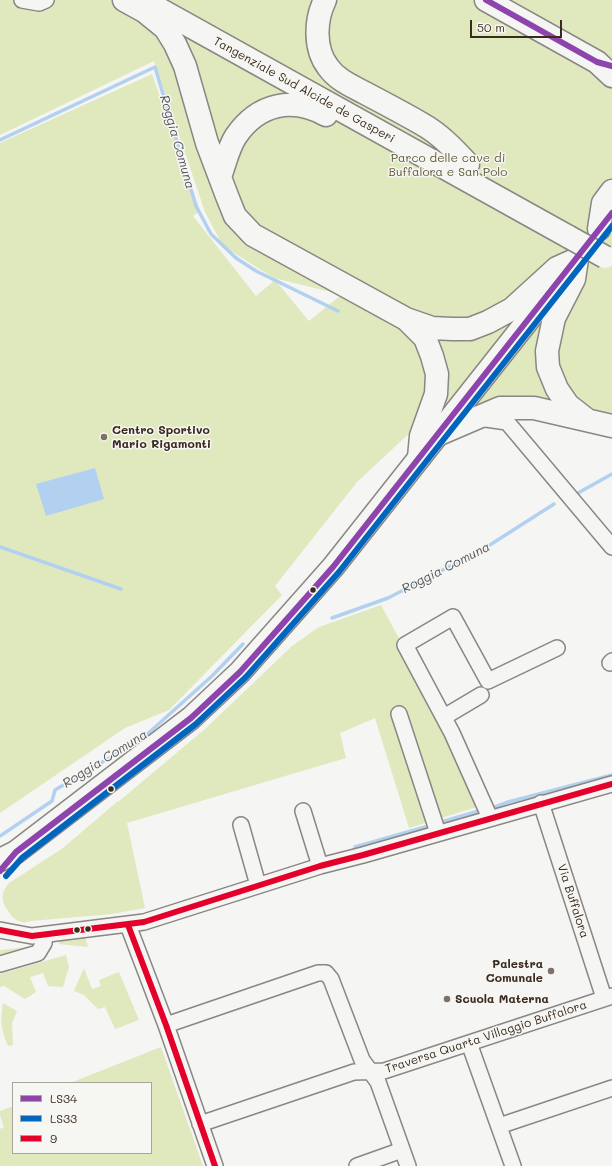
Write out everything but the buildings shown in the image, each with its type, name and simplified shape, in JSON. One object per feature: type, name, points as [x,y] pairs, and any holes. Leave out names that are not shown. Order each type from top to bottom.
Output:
[{"type":"main road","points":[[124,0],[144,11],[165,28],[175,44],[185,66],[207,143],[235,216],[253,235],[406,319],[432,328],[452,330],[470,329],[488,322],[512,309],[557,268],[608,243],[603,203],[612,191]]},
{"type":"main road","name":"Tangenziale Sud Alcide de Gasperi","points":[[143,0],[444,168],[574,231],[608,243]]},
{"type":"main road","name":"Tangenziale Sud Alcide de Gasperi","points":[[174,0],[468,164],[574,231]]},
{"type":"main road","points":[[325,0],[318,20],[318,34],[323,57],[328,68],[342,80],[424,125],[445,140],[468,164]]},
{"type":"main road","points":[[486,0],[607,68]]},
{"type":"main road","points":[[220,177],[236,137],[245,125],[255,116],[282,104],[297,104],[309,107],[323,113],[395,154],[418,164],[444,168]]},
{"type":"main road","points":[[577,259],[574,279],[554,318],[547,351],[548,368],[557,389],[568,405],[587,419]]},
{"type":"main road","points":[[0,871],[8,856],[191,718],[240,672],[334,567],[577,259]]},
{"type":"main road","points":[[406,319],[425,338],[437,374],[436,394],[421,436],[419,458]]},
{"type":"main road","points":[[437,435],[500,408],[534,408],[612,426]]},
{"type":"street","points":[[22,0],[38,3],[46,0]]},
{"type":"street","points":[[476,418],[507,422],[612,547]]},
{"type":"street","points":[[487,811],[452,733],[405,645],[453,617],[488,681],[557,648]]},
{"type":"street","points":[[444,717],[481,695]]},
{"type":"street","points":[[399,714],[438,833]]},
{"type":"street","points":[[0,930],[32,936],[144,922],[320,866],[438,833],[487,811],[541,803],[612,784]]},
{"type":"street","name":"Via Buffalora","points":[[541,803],[608,997]]},
{"type":"street","points":[[303,811],[320,866]]},
{"type":"street","points":[[241,825],[258,885]]},
{"type":"street","points":[[128,925],[166,1025],[215,1166]]},
{"type":"street","points":[[0,964],[38,953],[44,943],[45,935]]},
{"type":"street","points":[[166,1025],[318,973],[326,973],[331,979],[362,1060],[378,1082],[408,1166]]},
{"type":"street","name":"Traversa Quarta Villaggio Buffalora","points":[[200,1124],[354,1072],[384,1071],[608,997]]},
{"type":"street","points":[[469,1043],[513,1166]]},
{"type":"street","points":[[499,1126],[612,1088]]},
{"type":"street","points":[[357,1166],[402,1150]]},
{"type":"green space","name":"Parco delle cave di Buffalora e San Polo","points":[[0,0],[612,0],[612,436],[528,417],[515,421],[431,429],[438,349],[339,294],[274,278],[223,246],[205,212],[154,61],[0,135]]},
{"type":"green space","name":"Centro Sportivo Mario Rigamonti","points":[[152,74],[200,211],[193,216],[256,296],[275,280],[309,321],[340,296],[411,334],[426,352],[431,384],[416,427],[357,482],[275,586],[282,595],[169,710],[125,728],[0,813],[0,143]]},
{"type":"green space","points":[[381,605],[451,734],[480,806],[409,828],[375,718],[340,733],[346,758],[127,823],[145,908],[112,914],[25,922],[18,921],[11,916],[3,901],[4,890],[9,883],[63,848],[118,802],[205,729],[292,646],[319,627]]},
{"type":"green space","points":[[85,936],[88,947],[59,944],[59,939]]},
{"type":"green space","points":[[30,947],[0,957],[0,950]]},
{"type":"green space","points":[[66,955],[69,967],[63,987],[48,986],[43,973],[30,977],[36,992],[25,999],[4,986],[0,987],[0,974]]},
{"type":"green space","points":[[84,968],[92,989],[101,986],[99,980],[119,972],[139,1020],[115,1029],[105,1007],[98,1009],[84,995],[74,991]]},
{"type":"green space","points":[[3,1003],[17,1011],[12,1023],[13,1045],[8,1046],[2,1025]]},
{"type":"green space","points":[[161,1047],[203,1166],[0,1166],[0,1129],[4,1127],[0,1111],[12,1106],[12,1154],[152,1154],[152,1082],[73,1082]]},
{"type":"water","points":[[95,468],[104,499],[46,516],[36,484]]},
{"type":"waterway","name":"Roggia Comuna","points":[[0,140],[155,67],[196,206],[211,234],[236,258],[256,271],[338,311]]},
{"type":"waterway","name":"Roggia Comuna","points":[[578,493],[612,474]]},
{"type":"waterway","name":"Roggia Comuna","points":[[332,618],[388,598],[482,550],[554,504]]},
{"type":"waterway","name":"Roggia Comuna","points":[[0,547],[121,589]]},
{"type":"waterway","name":"Roggia Comuna","points":[[0,836],[52,801],[55,790],[143,738],[212,676],[243,644]]},
{"type":"waterway","points":[[490,809],[508,802],[612,775]]},
{"type":"waterway","points":[[438,823],[482,810]]},
{"type":"waterway","points":[[355,847],[432,825]]},
{"type":"transit line","name":"LS34","points":[[486,0],[597,62],[612,66]]},
{"type":"transit line","name":"LS34","points":[[0,871],[16,852],[191,718],[240,672],[333,567],[612,213]]},
{"type":"transit line","name":"LS33","points":[[6,876],[22,858],[196,724],[246,677],[339,572],[612,226]]},
{"type":"transit line","name":"9","points":[[0,930],[32,936],[144,922],[320,866],[612,784]]},
{"type":"transit line","name":"9","points":[[128,925],[166,1025],[215,1166]]},
{"type":"place","name":"Centro Sportivo Mario Rigamonti","points":[[104,437]]},
{"type":"place","name":"Palestra Comunale","points":[[551,971]]},
{"type":"place","name":"Scuola Materna","points":[[447,999]]}]
